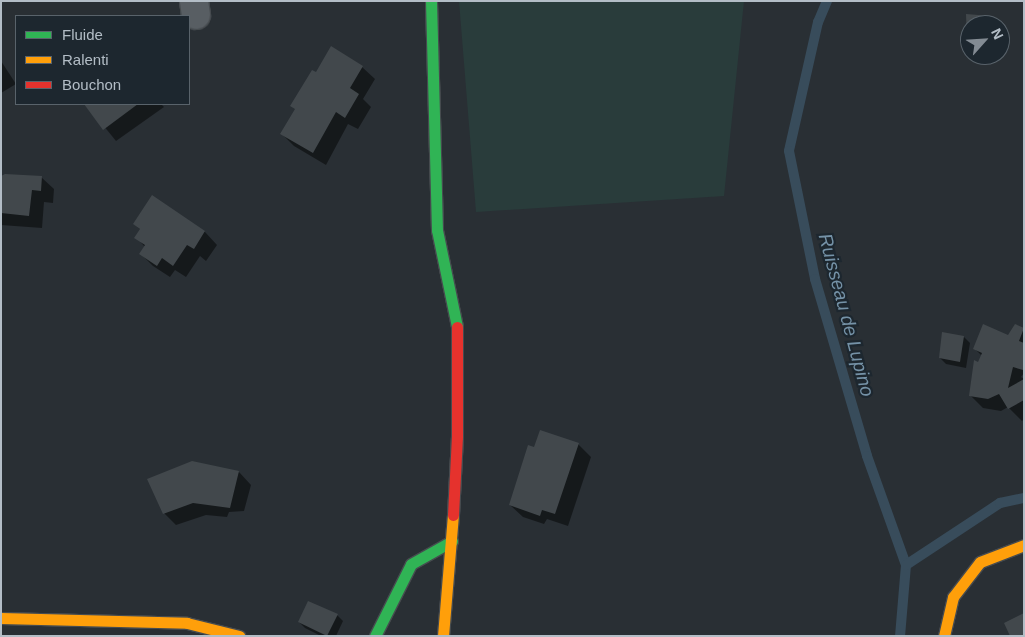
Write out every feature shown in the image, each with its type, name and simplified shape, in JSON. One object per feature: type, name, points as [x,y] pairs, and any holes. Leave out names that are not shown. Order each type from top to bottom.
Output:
[{"type":"main road","points":[[431,1],[437,230],[458,332],[457,437],[452,541],[443,636]]},
{"type":"main road","points":[[375,636],[411,564],[452,541]]},
{"type":"main road","points":[[944,636],[952,598],[980,562],[1024,545]]},
{"type":"main road","points":[[1,618],[187,623],[239,636]]},
{"type":"green space","points":[[459,1],[744,1],[724,196],[476,212]]},
{"type":"building","points":[[331,46],[363,66],[350,88],[359,94],[345,118],[336,112],[313,153],[280,134],[295,109],[290,106],[312,70],[316,72]]},
{"type":"building","points":[[85,105],[137,105],[103,130]]},
{"type":"building","points":[[5,174],[42,176],[41,191],[32,190],[29,216],[1,213],[1,176]]},
{"type":"building","points":[[152,195],[205,231],[194,249],[187,245],[173,266],[162,258],[157,266],[139,254],[145,245],[134,238],[140,229],[133,224]]},
{"type":"building","points":[[983,324],[1008,335],[1015,324],[1024,328],[1019,341],[1024,343],[1024,368],[1023,370],[1013,367],[1008,388],[1024,379],[1024,400],[1008,409],[999,394],[988,399],[969,396],[974,360],[978,362],[982,353],[973,349]]},
{"type":"building","points":[[942,332],[964,336],[960,362],[939,358]]},
{"type":"building","points":[[540,430],[579,443],[555,514],[542,510],[540,516],[509,505],[528,445],[534,447]]},
{"type":"building","points":[[192,461],[239,471],[230,508],[193,503],[163,514],[147,479]]},
{"type":"building","points":[[308,601],[338,614],[327,636],[298,622]]},
{"type":"building","points":[[1024,613],[1024,636],[1010,636],[1004,623]]},
{"type":"waterway","name":"Ruisseau de Lupino","points":[[827,1],[818,22],[789,151],[815,279],[867,456],[906,565],[900,636]]},
{"type":"waterway","points":[[906,565],[1000,503],[1024,498]]},
{"type":"traffic: fast","points":[[431,1],[437,230],[457,327]]},
{"type":"traffic: fast","points":[[375,636],[411,564],[452,541]]},
{"type":"traffic: slow","points":[[443,636],[453,515]]},
{"type":"traffic: slow","points":[[944,636],[953,597],[980,562],[1024,545]]},
{"type":"traffic: slow","points":[[1,618],[187,623],[239,636]]},
{"type":"traffic: jam","points":[[453,515],[457,437],[457,327]]}]
